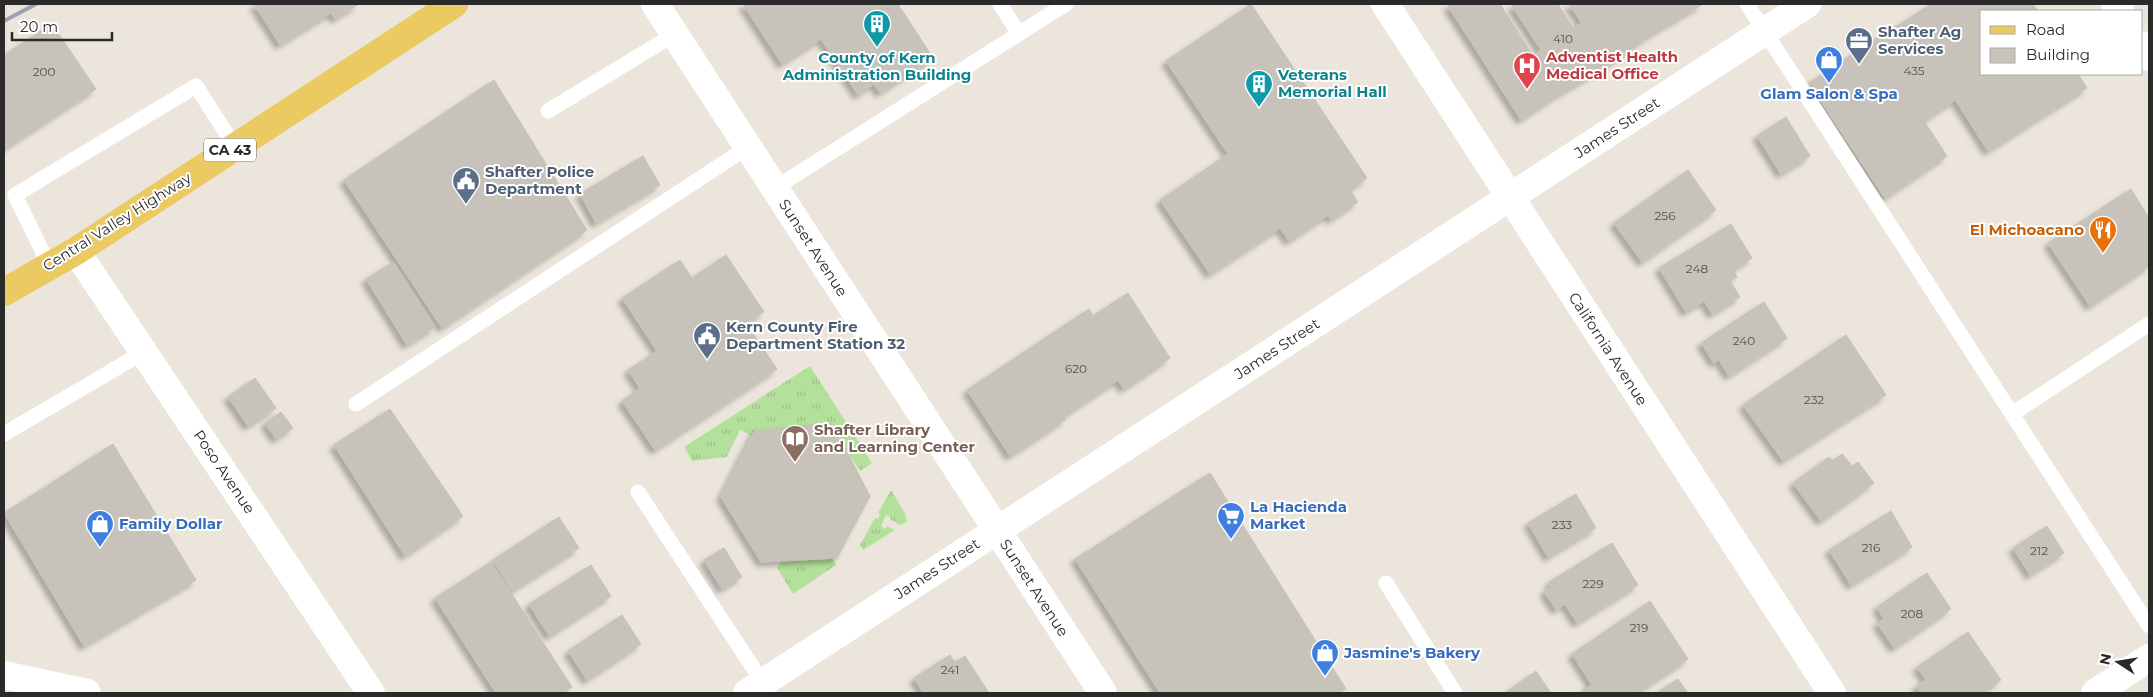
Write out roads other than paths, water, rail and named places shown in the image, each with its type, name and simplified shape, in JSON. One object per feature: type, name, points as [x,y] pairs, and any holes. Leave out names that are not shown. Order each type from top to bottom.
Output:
[{"type":"main road","name":"Central Valley Highway","points":[[4,292],[76,251],[454,4]]},
{"type":"street","name":"Sunset Avenue","points":[[655,4],[1103,693]]},
{"type":"street","name":"California Avenue","points":[[1385,4],[1832,693]]},
{"type":"street","name":"James Street","points":[[755,688],[1808,4]]},
{"type":"street","name":"Poso Avenue","points":[[76,251],[371,693]]},
{"type":"street","points":[[2095,693],[2149,658]]},
{"type":"street","points":[[4,675],[88,693]]},
{"type":"lane","points":[[1000,4],[1019,34]]},
{"type":"lane","points":[[774,188],[1066,4]]},
{"type":"lane","points":[[1747,4],[2149,626]]},
{"type":"lane","points":[[548,111],[674,34]]},
{"type":"lane","points":[[49,265],[15,195],[196,86],[235,147]]},
{"type":"lane","points":[[356,404],[748,147]]},
{"type":"lane","points":[[2012,414],[2149,324]]},
{"type":"lane","points":[[4,434],[144,352]]},
{"type":"lane","points":[[638,492],[755,688]]},
{"type":"lane","points":[[1386,583],[1455,693]]},
{"type":"railway","points":[[4,21],[36,4]]},
{"type":"place","name":"County of Kern Administration Building","points":[[877,48]]},
{"type":"place","name":"Shafter Ag Services","points":[[1859,65]]},
{"type":"place","name":"Glam Salon & Spa","points":[[1829,84]]},
{"type":"place","name":"Adventist Health Medical Office","points":[[1527,90]]},
{"type":"place","name":"Veterans Memorial Hall","points":[[1259,108]]},
{"type":"place","name":"Shafter Police Department","points":[[466,205]]},
{"type":"place","name":"El Michoacano","points":[[2103,254]]},
{"type":"place","name":"Kern County Fire Department Station 32","points":[[707,360]]},
{"type":"place","name":"Shafter Library and Learning Center","points":[[795,463]]},
{"type":"place","name":"La Hacienda Market","points":[[1231,540]]},
{"type":"place","name":"Family Dollar","points":[[100,548]]},
{"type":"place","name":"Jasmine's Bakery","points":[[1325,677]]}]
